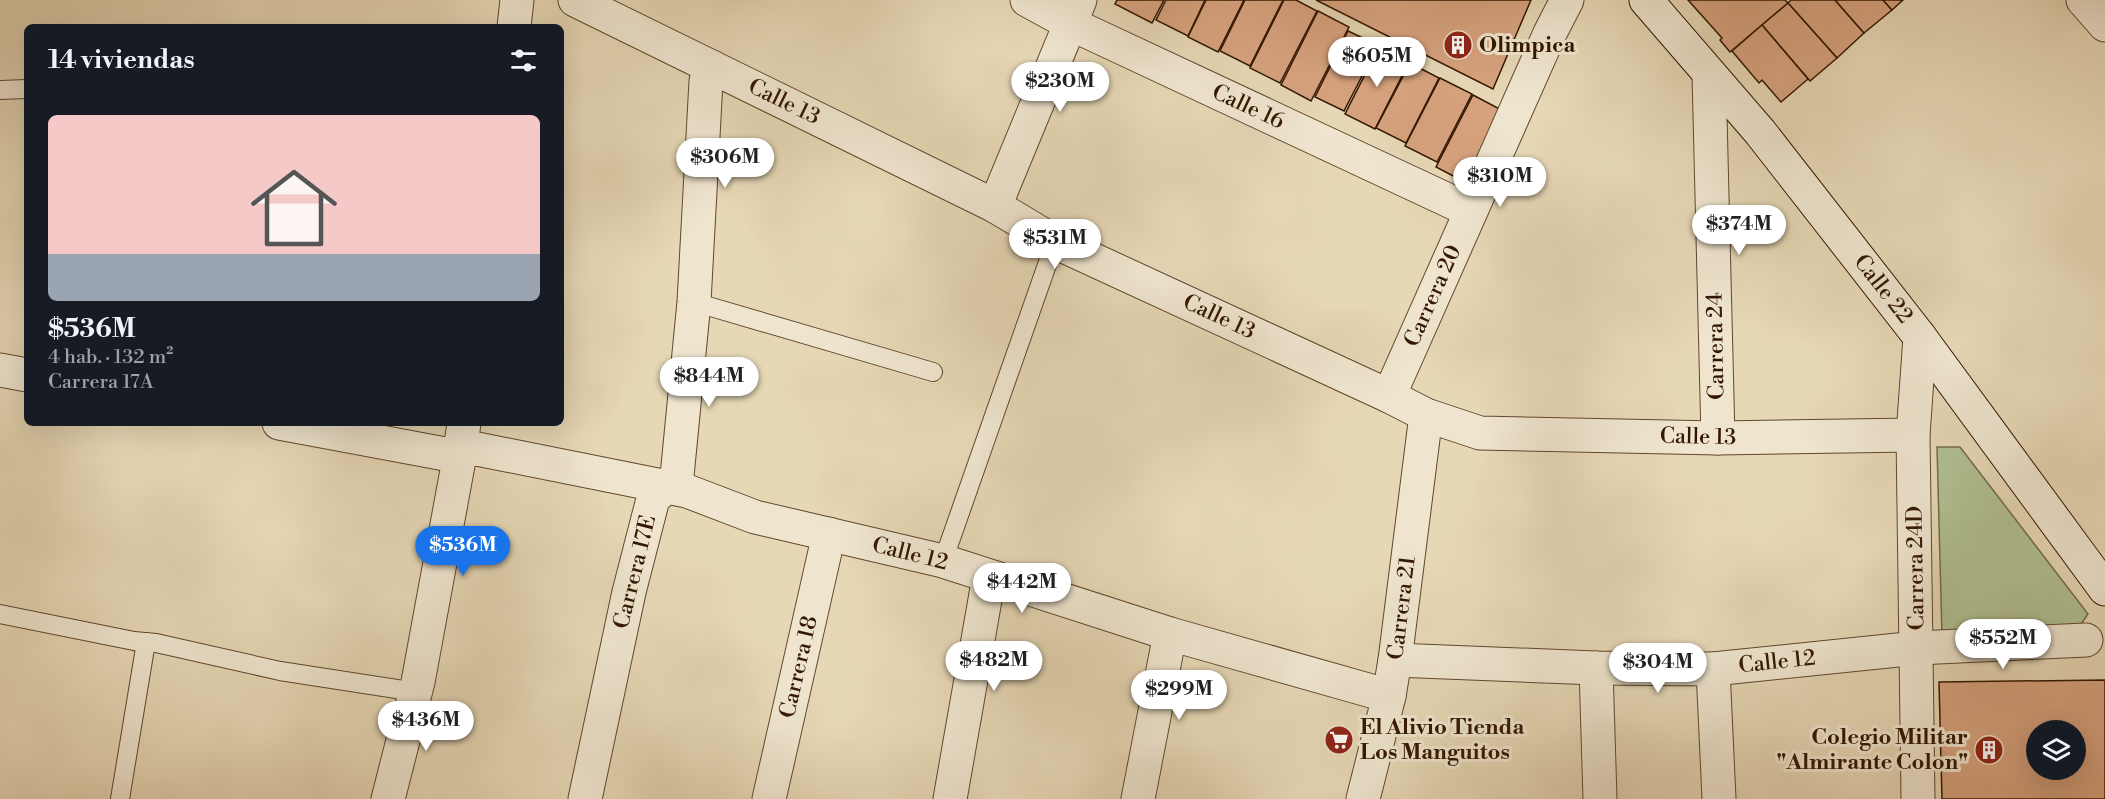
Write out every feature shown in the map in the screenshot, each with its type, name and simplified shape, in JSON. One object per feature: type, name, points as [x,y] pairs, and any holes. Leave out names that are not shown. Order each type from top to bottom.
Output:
[{"type":"street","points":[[514,24],[517,0]]},
{"type":"street","name":"Calle 13","points":[[575,0],[995,206],[1055,242],[1426,415],[1480,433],[1718,438],[1913,435]]},
{"type":"street","name":"Calle 16","points":[[1027,0],[1075,11],[1471,211]]},
{"type":"street","name":"Carrera 20","points":[[1389,396],[1550,33],[1567,0]]},
{"type":"street","name":"Calle 22","points":[[1646,0],[1760,132],[1920,337],[2105,589]]},
{"type":"street","points":[[2083,0],[2105,25]]},
{"type":"street","points":[[995,206],[1075,11]]},
{"type":"street","name":"Carrera 17E","points":[[585,799],[629,592],[653,499],[676,476],[693,302],[706,81],[712,67]]},
{"type":"street","name":"Carrera 24","points":[[1709,75],[1718,438]]},
{"type":"street","name":"Carrera 24D","points":[[1918,799],[1913,435],[1920,337]]},
{"type":"street","points":[[0,370],[24,374]]},
{"type":"street","name":"Carrera 21","points":[[1363,799],[1389,696],[1395,660],[1426,415]]},
{"type":"street","name":"Calle 12","points":[[295,426],[445,454],[462,438],[477,449],[687,491],[755,517],[943,561],[1170,634],[1389,696]]},
{"type":"street","points":[[388,799],[416,692],[462,438]]},
{"type":"street","name":"Carrera 18","points":[[769,799],[830,534]]},
{"type":"street","points":[[950,799],[989,576]]},
{"type":"street","points":[[1138,799],[1170,634]]},
{"type":"street","name":"Calle 12","points":[[1395,660],[1596,668],[1713,669],[1917,648],[2086,640]]},
{"type":"street","points":[[1596,668],[1600,799]]},
{"type":"street","points":[[1713,669],[1719,799]]},
{"type":"lane","points":[[0,90],[24,89]]},
{"type":"lane","points":[[943,561],[1055,242]]},
{"type":"lane","points":[[693,302],[933,372]]},
{"type":"lane","points":[[0,614],[156,643],[280,671],[416,692]]},
{"type":"lane","points":[[120,799],[146,642]]},
{"type":"green space","points":[[1937,447],[1960,447],[2088,614],[2075,633],[1942,636]]},
{"type":"building","points":[[1117,0],[1164,0],[1152,23],[1115,4]]},
{"type":"building","points":[[1166,0],[1205,0],[1188,36],[1156,20]]},
{"type":"building","points":[[1206,0],[1244,0],[1218,52],[1188,37]]},
{"type":"building","points":[[1245,0],[1283,0],[1250,66],[1220,51]]},
{"type":"building","points":[[1284,0],[1296,0],[1317,11],[1280,83],[1250,68]]},
{"type":"building","name":"Olimpica","points":[[1316,0],[1531,0],[1493,89]]},
{"type":"building","points":[[1688,0],[1785,0],[1788,3],[1730,52],[1720,40],[1722,38]]},
{"type":"building","points":[[1791,0],[1835,0],[1864,33],[1837,58],[1788,3]]},
{"type":"building","points":[[1835,0],[1883,0],[1892,10],[1864,33]]},
{"type":"building","points":[[1883,0],[1903,0],[1892,10]]},
{"type":"building","points":[[1788,3],[1837,58],[1810,81],[1762,25]]},
{"type":"building","points":[[1318,11],[1349,27],[1311,101],[1281,85]]},
{"type":"building","points":[[1762,25],[1808,79],[1781,102],[1762,80],[1759,83],[1732,51]]},
{"type":"building","points":[[1348,31],[1378,45],[1344,111],[1315,97]]},
{"type":"building","points":[[1379,47],[1409,62],[1375,129],[1345,114]]},
{"type":"building","points":[[1410,63],[1439,78],[1406,143],[1376,128]]},
{"type":"building","points":[[1440,78],[1472,94],[1437,162],[1405,146]]},
{"type":"building","points":[[1473,95],[1511,115],[1474,187],[1436,167]]},
{"type":"building","name":"Colegio Militar \"Almirante Colon\"","points":[[2105,680],[2105,799],[1942,799],[1939,682]]},
{"type":"place","name":"Olimpica","points":[[1458,45]]},
{"type":"place","name":"El Alivio Tienda Los Manguitos","points":[[1339,740]]},
{"type":"place","name":"Colegio Militar \"Almirante Colon\"","points":[[1989,750]]}]
